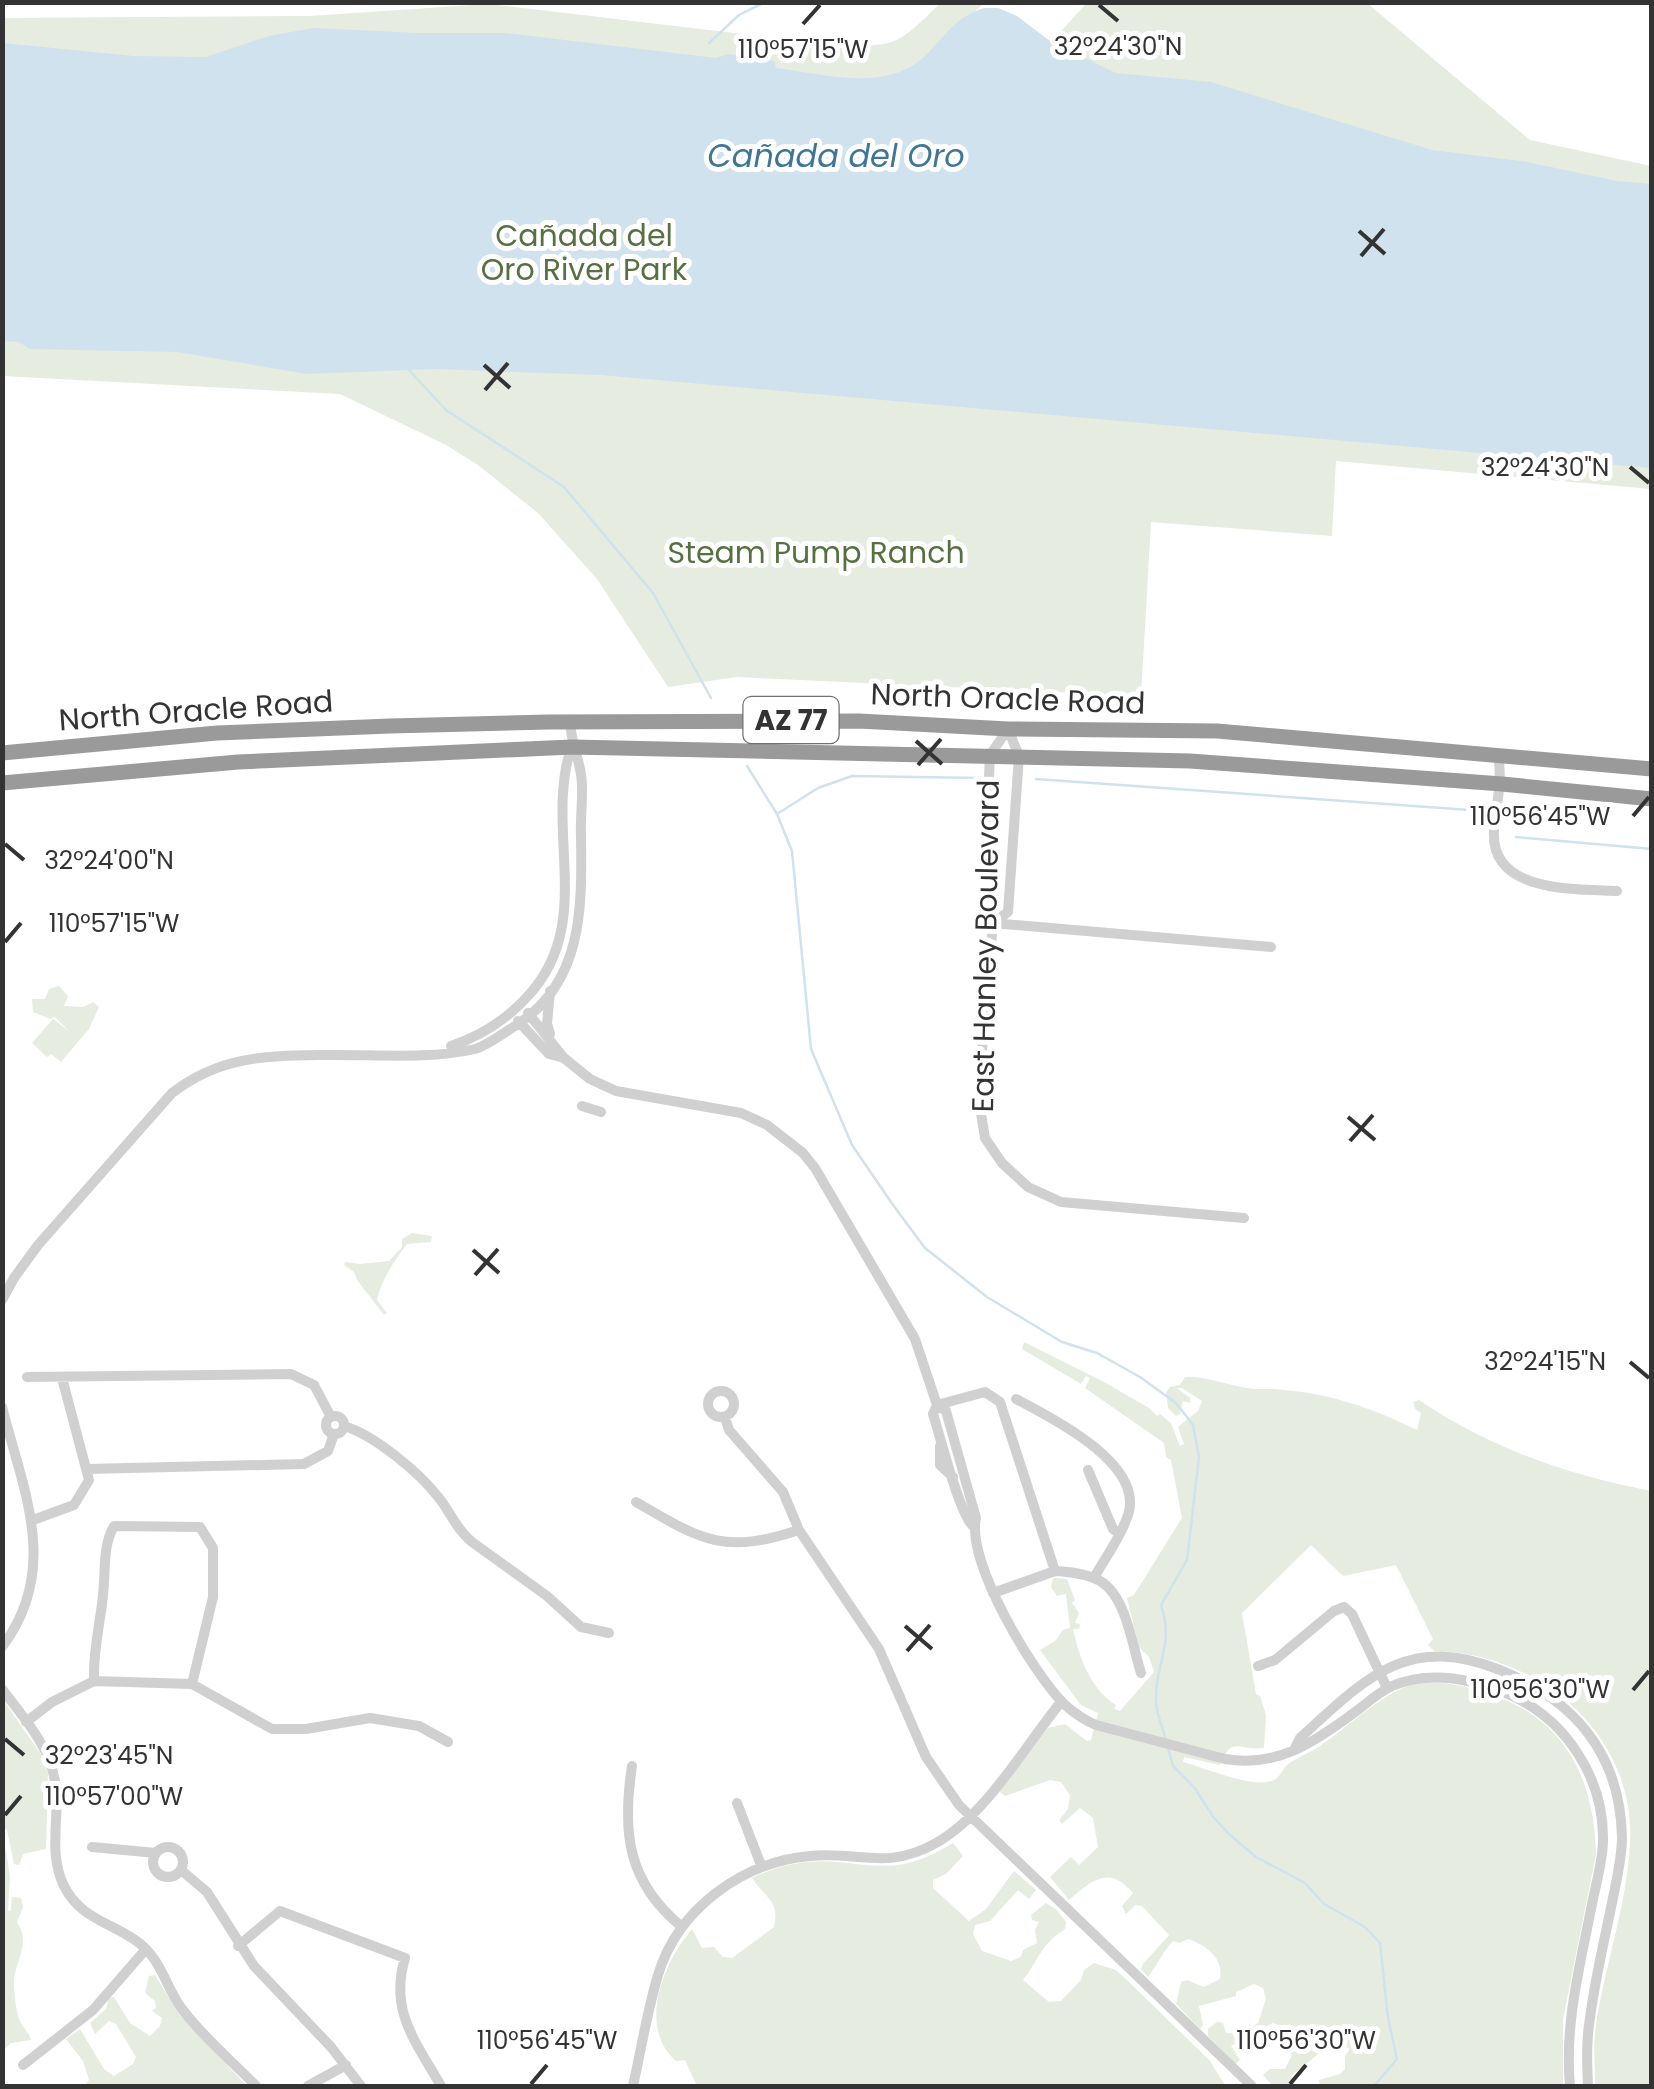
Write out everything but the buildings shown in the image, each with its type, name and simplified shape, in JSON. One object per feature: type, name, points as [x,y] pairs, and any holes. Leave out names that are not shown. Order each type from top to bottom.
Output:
[{"type":"highway","name":"North Oracle Road","points":[[2,753],[217,733],[570,722],[845,721],[1008,729],[1217,730],[1652,768]]},
{"type":"highway","name":"North Oracle Road","points":[[2,784],[238,762],[572,747],[1190,761],[1652,799]]},
{"type":"street","points":[[2,1300],[38,1245],[172,1093],[197,1074],[227,1063],[290,1056],[433,1053],[478,1048],[525,1019],[550,992],[570,957],[580,921],[581,773],[572,747],[570,722]]},
{"type":"street","name":"East Hanley Boulevard","points":[[1008,729],[990,755],[982,910],[993,923],[978,1095],[985,1138],[1002,1164],[1028,1187],[1062,1202],[1244,1218]]},
{"type":"street","points":[[993,923],[1008,912],[1020,756],[1008,729]]},
{"type":"street","points":[[433,1053],[472,1039],[511,1013],[542,981],[557,953],[564,920],[563,775],[572,747]]},
{"type":"street","points":[[1498,754],[1502,784],[1494,835],[1497,855],[1508,870],[1527,881],[1577,890],[1617,891]]},
{"type":"street","points":[[1502,784],[1516,756]]},
{"type":"street","points":[[993,923],[1271,947]]},
{"type":"street","points":[[550,992],[547,1024],[552,1039],[564,1058],[590,1079],[616,1090],[741,1114],[766,1124],[803,1153],[815,1168],[915,1339],[937,1405],[934,1414],[966,1522],[974,1527]]},
{"type":"street","points":[[520,1004],[525,1019],[550,1054],[564,1058]]},
{"type":"street","points":[[511,1013],[552,1039]]},
{"type":"street","points":[[582,1106],[600,1112]]},
{"type":"street","points":[[27,1377],[290,1374],[314,1385],[331,1417],[326,1428],[372,1439],[427,1486],[461,1533],[547,1596],[581,1627],[608,1633]]},
{"type":"street","points":[[33,1520],[74,1505],[89,1480],[62,1378]]},
{"type":"street","points":[[937,1405],[985,1392],[1000,1402],[1055,1570]]},
{"type":"street","points":[[1016,1399],[1057,1420],[1116,1464],[1129,1491],[1129,1512],[1094,1578]]},
{"type":"street","points":[[937,1405],[946,1411],[994,1593],[1022,1647],[1062,1702],[1096,1725],[1225,1759],[1268,1760],[1307,1747],[1387,1688],[1438,1677],[1498,1690],[1526,1703],[1567,1737],[1598,1798],[1603,1838],[1569,2028],[1570,2086]]},
{"type":"street","points":[[2,1406],[33,1520],[32,1583],[19,1623],[2,1648]]},
{"type":"street","points":[[725,1418],[729,1430],[784,1492],[799,1530],[879,1649],[926,1757],[970,1816],[1252,2086]]},
{"type":"street","points":[[87,1469],[304,1464],[328,1451],[339,1430]]},
{"type":"street","points":[[1088,1470],[1113,1529],[1119,1533]]},
{"type":"street","points":[[636,1502],[695,1535],[722,1543],[767,1540],[799,1530]]},
{"type":"street","points":[[94,1681],[93,1650],[103,1598],[106,1539],[114,1526],[200,1527],[213,1548],[213,1597],[192,1684]]},
{"type":"street","points":[[994,1593],[1055,1570],[1094,1578],[1107,1585],[1119,1604],[1141,1674]]},
{"type":"street","points":[[1258,1666],[1275,1660],[1344,1607],[1352,1614],[1387,1688]]},
{"type":"street","points":[[1294,1750],[1300,1738],[1357,1686],[1380,1671],[1421,1657],[1451,1658],[1492,1667],[1523,1680],[1566,1708],[1592,1736],[1604,1756],[1616,1794],[1622,1840],[1588,2032],[1588,2086]]},
{"type":"street","points":[[26,1722],[52,1702],[94,1681],[192,1684],[272,1729],[306,1729],[370,1718],[419,1726],[448,1742]]},
{"type":"street","points":[[2,1689],[41,1742],[52,1767],[56,1786],[56,1861],[66,1890],[96,1921],[146,1949],[157,1961],[182,2008],[256,2086]]},
{"type":"street","points":[[633,2086],[658,1974],[682,1927],[727,1885],[761,1865],[811,1856],[864,1860],[897,1857],[935,1844],[970,1816],[1062,1702]]},
{"type":"street","points":[[632,1766],[625,1816],[635,1862],[654,1900],[682,1927]]},
{"type":"street","points":[[737,1803],[761,1865]]},
{"type":"street","points":[[92,1847],[156,1853],[164,1848],[177,1850],[182,1857],[181,1870],[173,1876],[160,1874],[153,1862],[156,1853]]},
{"type":"street","points":[[181,1870],[206,1892],[238,1946],[358,2083],[343,2086]]},
{"type":"street","points":[[238,1946],[280,1910],[404,1958],[398,1979],[398,2003],[440,2086]]},
{"type":"street","points":[[23,2065],[92,2010],[146,1949]]},
{"type":"street","points":[[308,2086],[346,2065]]},
{"type":"green space","name":"Cañada del Oro River Park","points":[[940,3],[984,3],[892,91],[994,104],[1087,3],[1367,3],[1530,140],[1651,166],[1651,489],[1336,461],[1332,536],[1151,522],[1141,696],[737,677],[668,687],[597,579],[538,513],[446,445],[340,394],[3,376],[2,18],[310,16],[488,4],[827,44],[879,45],[912,30]]},
{"type":"green space","points":[[59,986],[68,996],[64,1006],[83,1007],[93,1002],[99,1007],[89,1029],[61,1062],[51,1054],[47,1057],[32,1043],[53,1019],[69,1031],[55,1017],[50,1019],[33,1012],[32,999],[45,999],[49,989]]},
{"type":"green space","points":[[412,1233],[432,1236],[431,1242],[407,1244],[393,1263],[377,1300],[387,1313],[384,1315],[345,1262],[389,1261],[402,1247],[402,1239]]},
{"type":"green space","points":[[1024,1342],[1104,1382],[1157,1416],[1160,1414],[1171,1423],[1180,1446],[1184,1444],[1178,1427],[1198,1411],[1202,1401],[1177,1388],[1190,1398],[1190,1403],[1183,1401],[1176,1416],[1168,1408],[1166,1392],[1180,1385],[1185,1377],[1200,1378],[1336,1399],[1417,1430],[1421,1413],[1413,1402],[1419,1400],[1473,1432],[1530,1458],[1651,1491],[1651,2086],[1595,2086],[1596,2025],[1625,1889],[1630,1844],[1628,1804],[1617,1767],[1598,1735],[1573,1707],[1543,1684],[1509,1666],[1473,1655],[1434,1651],[1428,1645],[1433,1639],[1396,1565],[1343,1576],[1311,1545],[1242,1613],[1256,1694],[1266,1715],[1264,1748],[1232,1747],[1220,1765],[1184,1757],[1183,1762],[1240,1780],[1272,1781],[1287,1765],[1320,1746],[1386,1697],[1425,1683],[1460,1686],[1505,1700],[1550,1729],[1579,1772],[1594,1824],[1596,1854],[1563,2019],[1563,2086],[1320,2086],[1319,2080],[1345,2069],[1345,2056],[1350,2049],[1336,2040],[1291,2076],[1295,2083],[1292,2086],[1273,2086],[1263,2075],[1270,2069],[1285,2069],[1292,2055],[1278,2025],[1273,2023],[1231,2046],[1240,2060],[1235,2064],[1208,2036],[1208,2029],[1217,2022],[1223,2023],[1226,2033],[1233,2033],[1233,2037],[1258,2023],[1266,1999],[1263,1988],[1254,1984],[1236,1992],[1236,1996],[1199,2006],[1203,2025],[1200,2029],[1176,2004],[1181,1982],[1187,1980],[1204,1987],[1220,1979],[1221,1971],[1212,1953],[1188,1939],[1173,1941],[1148,1977],[1141,1969],[1143,1964],[1169,1935],[1142,1906],[1135,1905],[1126,1914],[1122,1906],[1133,1893],[1124,1884],[1100,1878],[1069,1900],[1050,1877],[1071,1857],[1079,1865],[1098,1847],[1093,1818],[1080,1808],[1062,1824],[1059,1820],[1068,1809],[1070,1795],[1061,1782],[1050,1780],[1005,1796],[998,1790],[1048,1728],[1065,1724],[1091,1740],[1098,1713],[1081,1705],[1040,1650],[1070,1628],[1066,1594],[1057,1596],[1051,1587],[1053,1578],[1067,1579],[1075,1600],[1072,1603],[1079,1613],[1075,1623],[1080,1624],[1079,1629],[1073,1629],[1083,1661],[1093,1682],[1116,1705],[1114,1709],[1120,1711],[1154,1672],[1149,1657],[1139,1647],[1127,1598],[1134,1595],[1182,1518],[1164,1443],[1085,1388],[1090,1378],[1086,1376],[1081,1384],[1022,1349]]},
{"type":"green space","points":[[2,1698],[40,1753],[48,1773],[46,1849],[23,1854],[19,1865],[14,1864],[7,1830],[3,1828]]},
{"type":"green space","points":[[953,1843],[963,1856],[946,1874],[933,1880],[933,1888],[969,1921],[986,1909],[1014,1871],[1036,1890],[1029,1899],[1018,1890],[990,1921],[975,1925],[973,1934],[982,1951],[1011,1961],[1021,1957],[1023,1950],[1037,1943],[1035,1930],[1039,1922],[1032,1920],[1031,1915],[1046,1903],[1066,1922],[1065,1929],[1045,1946],[1023,1980],[1049,2002],[1061,2001],[1094,1963],[1116,1970],[1209,2060],[1226,2086],[697,2086],[685,2060],[676,2061],[664,2047],[656,2013],[659,1995],[672,1959],[692,1929],[702,1948],[714,1947],[723,1957],[732,1958],[774,1927],[773,1905],[752,1878],[804,1862],[900,1865]]},
{"type":"green space","points":[[5,1845],[10,1877],[8,1911],[12,1897],[21,1898],[23,1907],[17,1922],[23,1943],[14,1978],[15,1998],[19,2019],[31,2040],[11,2043],[3,2051],[3,2086],[2,1847]]},
{"type":"green space","points":[[155,1975],[179,2014],[247,2086],[85,2086],[89,2080],[83,2061],[66,2039],[80,2029],[104,2069],[114,2076],[133,2064],[136,2057],[116,2024],[109,2021],[95,2034],[90,2023],[114,1997],[130,2023],[150,2036],[162,2018],[152,2011],[155,2001],[145,1993],[149,1976]]},
{"type":"water","name":"Cañada del Oro River Park","points":[[984,8],[998,8],[1017,16],[1050,41],[1116,73],[1211,82],[1432,150],[1651,184],[1651,468],[601,375],[435,369],[307,374],[177,352],[30,349],[19,342],[3,341],[3,43],[133,56],[206,57],[269,36],[313,28],[505,33],[716,58],[729,54],[774,61],[776,68],[834,77],[873,78],[909,67],[957,22]]},
{"type":"waterway","points":[[709,43],[739,15],[765,2]]},
{"type":"waterway","points":[[409,370],[446,410],[564,487],[653,593],[711,698]]},
{"type":"waterway","points":[[747,766],[777,814],[792,851],[811,1049],[852,1145],[925,1248],[987,1297],[1062,1342],[1097,1353],[1140,1377],[1176,1403],[1193,1425],[1199,1457],[1187,1560],[1161,1605],[1166,1633],[1156,1701],[1166,1740]]},
{"type":"waterway","points":[[777,814],[818,788],[852,776],[980,778]]},
{"type":"waterway","points":[[1036,779],[1470,810]]},
{"type":"waterway","points":[[1516,837],[1652,849]]},
{"type":"waterway","points":[[1168,1748],[1173,1766],[1230,1835],[1256,1857],[1305,1883],[1324,1904],[1365,1927],[1380,1943],[1397,2059],[1374,2086]]},
{"type":"waterway","points":[[2,1883],[2,1908]]},
{"type":"water label","name":"Cañada del Oro","points":[[836,156]]},
{"type":"park label","name":"Steam Pump Ranch","points":[[816,553]]}]
